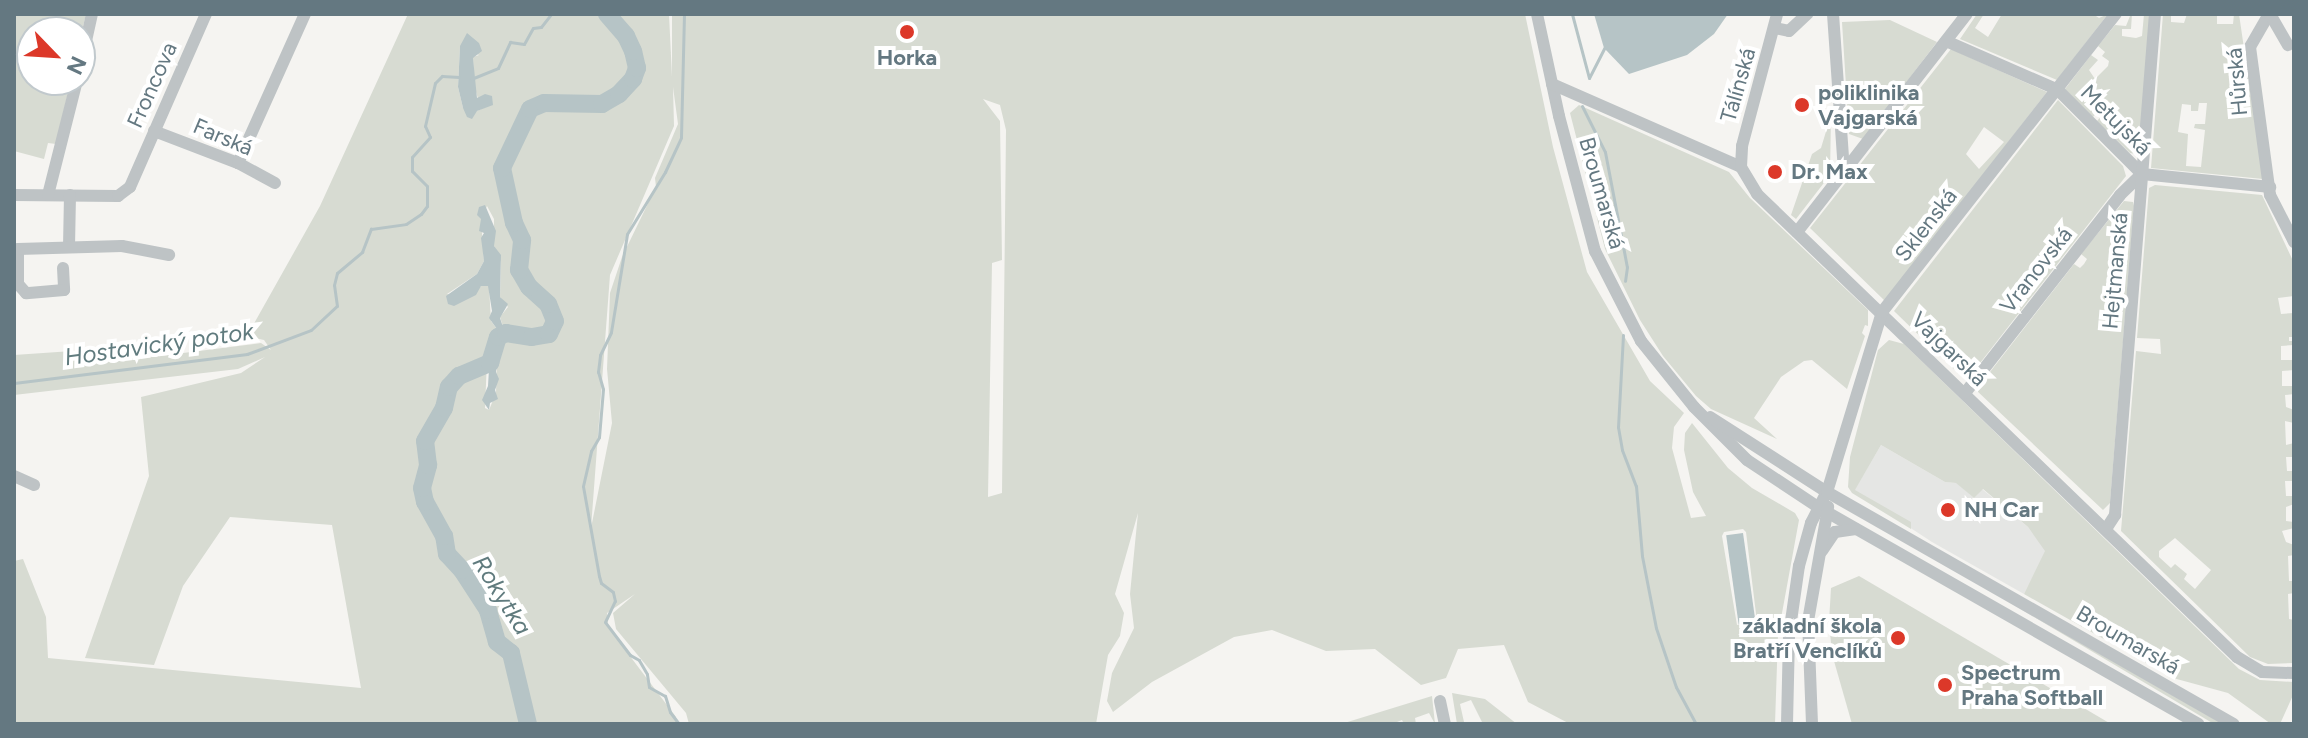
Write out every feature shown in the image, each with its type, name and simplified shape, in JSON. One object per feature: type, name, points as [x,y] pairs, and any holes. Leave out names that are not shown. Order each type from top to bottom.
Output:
[{"type":"street","name":"Froncova","points":[[14,195],[118,196],[130,187],[206,14]]},
{"type":"street","points":[[238,163],[305,14]]},
{"type":"street","name":"Broumarská","points":[[1537,14],[1595,251],[1641,341],[1694,407],[1747,460],[1823,510],[2198,724]]},
{"type":"street","name":"Tálínská","points":[[1741,167],[1742,146],[1777,14]]},
{"type":"street","points":[[1775,28],[1789,31],[1807,14]]},
{"type":"street","points":[[1833,14],[1844,171]]},
{"type":"street","points":[[1797,232],[1967,14]]},
{"type":"street","name":"Sklenská","points":[[1823,510],[1882,312],[2116,14]]},
{"type":"street","name":"Hejtmanská","points":[[2106,529],[2115,515],[2155,14]]},
{"type":"street","points":[[2270,14],[2288,45]]},
{"type":"street","name":"Hůrská","points":[[2270,14],[2257,28],[2250,47],[2270,187],[2294,242]]},
{"type":"street","name":"Metujská","points":[[1946,41],[2058,90],[2142,174],[2270,187]]},
{"type":"street","points":[[1552,84],[1741,167]]},
{"type":"street","points":[[48,195],[73,96]]},
{"type":"street","name":"Farská","points":[[154,131],[238,163],[275,183]]},
{"type":"street","name":"Vajgarská","points":[[1741,167],[1757,194],[2237,657],[2262,672],[2294,673]]},
{"type":"street","name":"Vranovská","points":[[1965,393],[2120,195],[2142,174]]},
{"type":"street","points":[[69,247],[70,195]]},
{"type":"street","points":[[63,268],[64,290],[26,293],[18,284],[18,249],[122,246],[169,255]]},
{"type":"street","name":"Broumarská","points":[[1694,407],[1827,492],[2005,587],[2233,724]]},
{"type":"street","points":[[14,476],[34,485]]},
{"type":"street","points":[[1812,724],[1808,621],[1823,510]]},
{"type":"street","points":[[1787,724],[1789,635],[1799,566],[1823,510]]},
{"type":"street","points":[[1816,560],[1835,532],[1859,529]]},
{"type":"street","points":[[1994,605],[2005,587]]},
{"type":"street","points":[[1440,701],[1445,724]]},
{"type":"shaded area","points":[[14,14],[86,14],[16,16],[16,96],[67,96],[56,144],[48,143],[44,159],[14,151]]},
{"type":"shaded area","points":[[408,14],[669,14],[672,77],[672,14],[1525,14],[1553,147],[1587,272],[1650,381],[1684,413],[1674,427],[1672,448],[1691,518],[1706,516],[1693,492],[1684,450],[1685,433],[1692,423],[1728,468],[1752,488],[1795,513],[1799,520],[1778,635],[1775,724],[1570,724],[1528,702],[1504,645],[1458,649],[1446,678],[1421,685],[1375,649],[1326,651],[1272,630],[1234,637],[1152,682],[1113,712],[1107,701],[1112,673],[1134,628],[1130,594],[1138,513],[1115,594],[1124,613],[1120,636],[1108,655],[1096,724],[689,724],[686,713],[616,629],[613,613],[635,594],[607,613],[608,627],[676,717],[677,724],[14,724],[14,561],[23,559],[46,617],[48,658],[361,688],[332,525],[230,517],[183,586],[154,665],[85,658],[149,476],[141,397],[241,373],[265,357],[238,369],[14,395],[14,355],[116,348],[136,359],[261,343],[271,350],[264,340],[247,336],[320,206]],"holes":[[[460,46],[479,55],[473,57],[474,85],[481,109],[463,108],[458,87]],[[673,87],[678,124],[655,178],[656,187],[622,257],[610,293],[607,369],[612,423],[591,528],[610,275],[674,126]],[[983,99],[1000,105],[1006,130],[1002,493],[988,497],[992,263],[1002,260],[1000,121]],[[487,206],[494,219],[494,246],[501,262],[500,297],[508,307],[500,317],[506,336],[497,351],[496,393],[489,410],[485,408],[487,360],[492,334],[497,329],[491,321],[489,286],[481,286],[472,296],[447,294],[477,274],[484,261],[481,219]],[[1743,529],[1746,532],[1757,622],[1745,629],[1745,624],[1737,625],[1722,536],[1724,532]]]},
{"type":"shaded area","points":[[1594,14],[1728,14],[1714,34],[1687,55],[1629,74],[1604,48]]},
{"type":"shaded area","points":[[1977,14],[1984,14],[1975,28],[1988,37],[2002,14],[2093,14],[2099,18],[2108,14],[2057,80],[1960,39]]},
{"type":"shaded area","points":[[2123,14],[2132,14],[2131,29],[2122,29],[2122,36],[2136,38],[2142,36],[2144,14],[2151,14],[2140,150],[2136,154],[2130,153],[2097,121],[2103,114],[2099,110],[2093,117],[2065,89],[2091,55],[2098,60],[2089,70],[2095,79],[2108,66],[2109,61],[2102,56],[2105,52],[2098,46],[2115,25],[2126,26],[2130,16]]},
{"type":"shaded area","points":[[2163,14],[2171,14],[2171,22],[2184,23],[2187,14],[2217,14],[2217,24],[2233,24],[2234,14],[2239,14],[2263,179],[2151,168]],"holes":[[[2199,103],[2207,103],[2205,124],[2195,124],[2194,128],[2205,130],[2201,167],[2186,166],[2188,134],[2178,132],[2182,104],[2191,105],[2191,111],[2198,111]]]},
{"type":"shaded area","points":[[1890,20],[1937,42],[1863,139],[1849,134],[1842,22]]},
{"type":"shaded area","points":[[467,33],[479,43],[482,51],[473,58],[477,98],[485,94],[492,96],[493,105],[477,111],[472,119],[467,117],[463,108],[458,87],[460,46]]},
{"type":"shaded area","points":[[1951,49],[2047,92],[1885,301],[1810,228]],"holes":[[[1984,127],[2004,142],[1979,169],[1966,154]]]},
{"type":"shaded area","points":[[2058,100],[2123,166],[2126,176],[1966,381],[1894,311]]},
{"type":"shaded area","points":[[1579,105],[1729,172],[1750,198],[1868,310],[1868,326],[1865,325],[1862,333],[1865,336],[1847,389],[1812,360],[1804,361],[1781,377],[1754,418],[1777,439],[1711,409],[1696,396],[1663,356],[1640,320],[1605,249],[1570,113]]},
{"type":"shaded area","points":[[1831,115],[1830,175],[1796,219],[1791,215],[1812,154],[1821,148]]},
{"type":"shaded area","points":[[2155,185],[2262,195],[2294,263],[2294,296],[2278,298],[2281,314],[2294,313],[2294,337],[2289,337],[2289,341],[2294,341],[2294,345],[2281,346],[2281,360],[2294,360],[2294,370],[2282,371],[2282,386],[2294,386],[2294,394],[2285,395],[2286,407],[2294,410],[2294,423],[2285,421],[2286,445],[2294,443],[2294,457],[2286,457],[2287,471],[2294,471],[2294,481],[2285,481],[2286,496],[2294,496],[2294,504],[2286,507],[2286,521],[2294,522],[2294,528],[2282,531],[2286,542],[2294,545],[2294,555],[2288,556],[2289,581],[2294,581],[2294,593],[2288,594],[2289,619],[2294,620],[2294,663],[2268,664],[2250,657],[2121,531],[2136,351],[2161,354],[2160,339],[2137,338],[2149,188]],"holes":[[[2175,538],[2211,570],[2195,589],[2184,579],[2187,574],[2175,564],[2171,568],[2159,557],[2159,551]]]},
{"type":"shaded area","points":[[2124,201],[2133,202],[2134,206],[2110,503],[2103,510],[1976,390],[2074,264],[2080,268],[2084,264],[2087,259],[2081,254]]},
{"type":"shaded area","points":[[485,205],[496,231],[494,246],[501,255],[500,297],[508,304],[500,318],[506,336],[497,351],[496,372],[499,379],[495,390],[498,399],[490,403],[489,410],[482,400],[488,386],[489,369],[484,364],[491,351],[492,334],[497,329],[489,318],[492,311],[488,286],[481,286],[476,295],[454,306],[448,304],[446,296],[477,274],[484,261],[481,238],[484,233],[479,231],[481,219],[477,215],[479,207]]},
{"type":"shaded area","points":[[1889,340],[1904,344],[2239,669],[2260,680],[2294,682],[2294,693],[2280,724],[2271,724],[2228,693],[2173,678],[2024,594],[2045,551],[2028,527],[1983,489],[1974,498],[1956,483],[1945,482],[1881,445],[1855,490],[1911,522],[1911,529],[1852,493],[1848,487],[1850,457],[1878,350]]},
{"type":"shaded area","name":"NH Car","points":[[1881,445],[1945,482],[1957,483],[1974,498],[1982,489],[2028,527],[2046,551],[2024,594],[1932,542],[1854,491]]},
{"type":"shaded area","points":[[1743,533],[1756,622],[1739,624],[1726,535]]},
{"type":"shaded area","name":"základní škola Bratří Venclíků","points":[[1859,576],[2111,724],[1852,724],[1832,654],[1829,622],[1831,588]]},
{"type":"shaded area","points":[[2007,601],[2223,724],[2214,724]]},
{"type":"shaded area","points":[[1452,693],[1485,699],[1517,724],[1483,724],[1471,700],[1460,704],[1464,722],[1457,724]]},
{"type":"shaded area","points":[[1432,696],[1435,724],[1429,713],[1415,718],[1416,724],[1404,724],[1402,720],[1392,724],[1341,724]]},
{"type":"waterway","name":"Hostavický potok","points":[[471,79],[498,68],[510,42],[524,44],[533,28],[541,27],[551,14]]},
{"type":"waterway","name":"Rokytka","points":[[528,724],[511,653],[497,642],[488,610],[462,570],[447,554],[444,536],[425,502],[422,488],[428,465],[425,441],[444,408],[449,387],[459,376],[490,363],[498,337],[506,333],[532,337],[549,334],[555,321],[548,304],[529,287],[519,270],[522,240],[514,223],[502,168],[530,109],[544,103],[602,104],[619,94],[633,79],[637,68],[633,51],[626,36],[607,14]]},
{"type":"waterway","points":[[679,724],[670,712],[665,696],[649,687],[647,674],[639,660],[630,655],[605,622],[615,601],[613,592],[601,583],[599,576],[583,486],[591,451],[599,437],[603,389],[598,372],[600,355],[611,332],[627,234],[665,172],[681,137],[684,14]]},
{"type":"waterway","points":[[1572,14],[1589,78]]},
{"type":"waterway","points":[[1589,78],[1604,48]]},
{"type":"waterway","name":"Hostavický potok","points":[[14,383],[247,354],[311,330],[337,306],[334,285],[337,273],[362,252],[371,229],[406,224],[427,206],[427,186],[412,171],[412,157],[430,137],[425,126],[435,83],[442,76],[459,77]]},
{"type":"waterway","points":[[1582,106],[1605,152],[1627,267],[1625,281]]},
{"type":"waterway","points":[[1623,335],[1618,427],[1622,450],[1636,486],[1642,556],[1656,628],[1676,687],[1696,724]]},
{"type":"place","name":"Horka","points":[[907,32]]},
{"type":"place","name":"poliklinika Vajgarská","points":[[1802,105]]},
{"type":"place","name":"Dr. Max","points":[[1775,172]]},
{"type":"place","name":"NH Car","points":[[1948,510]]},
{"type":"place","name":"základní škola Bratří Venclíků","points":[[1898,638]]},
{"type":"place","name":"Spectrum Praha Softball","points":[[1945,685]]}]
